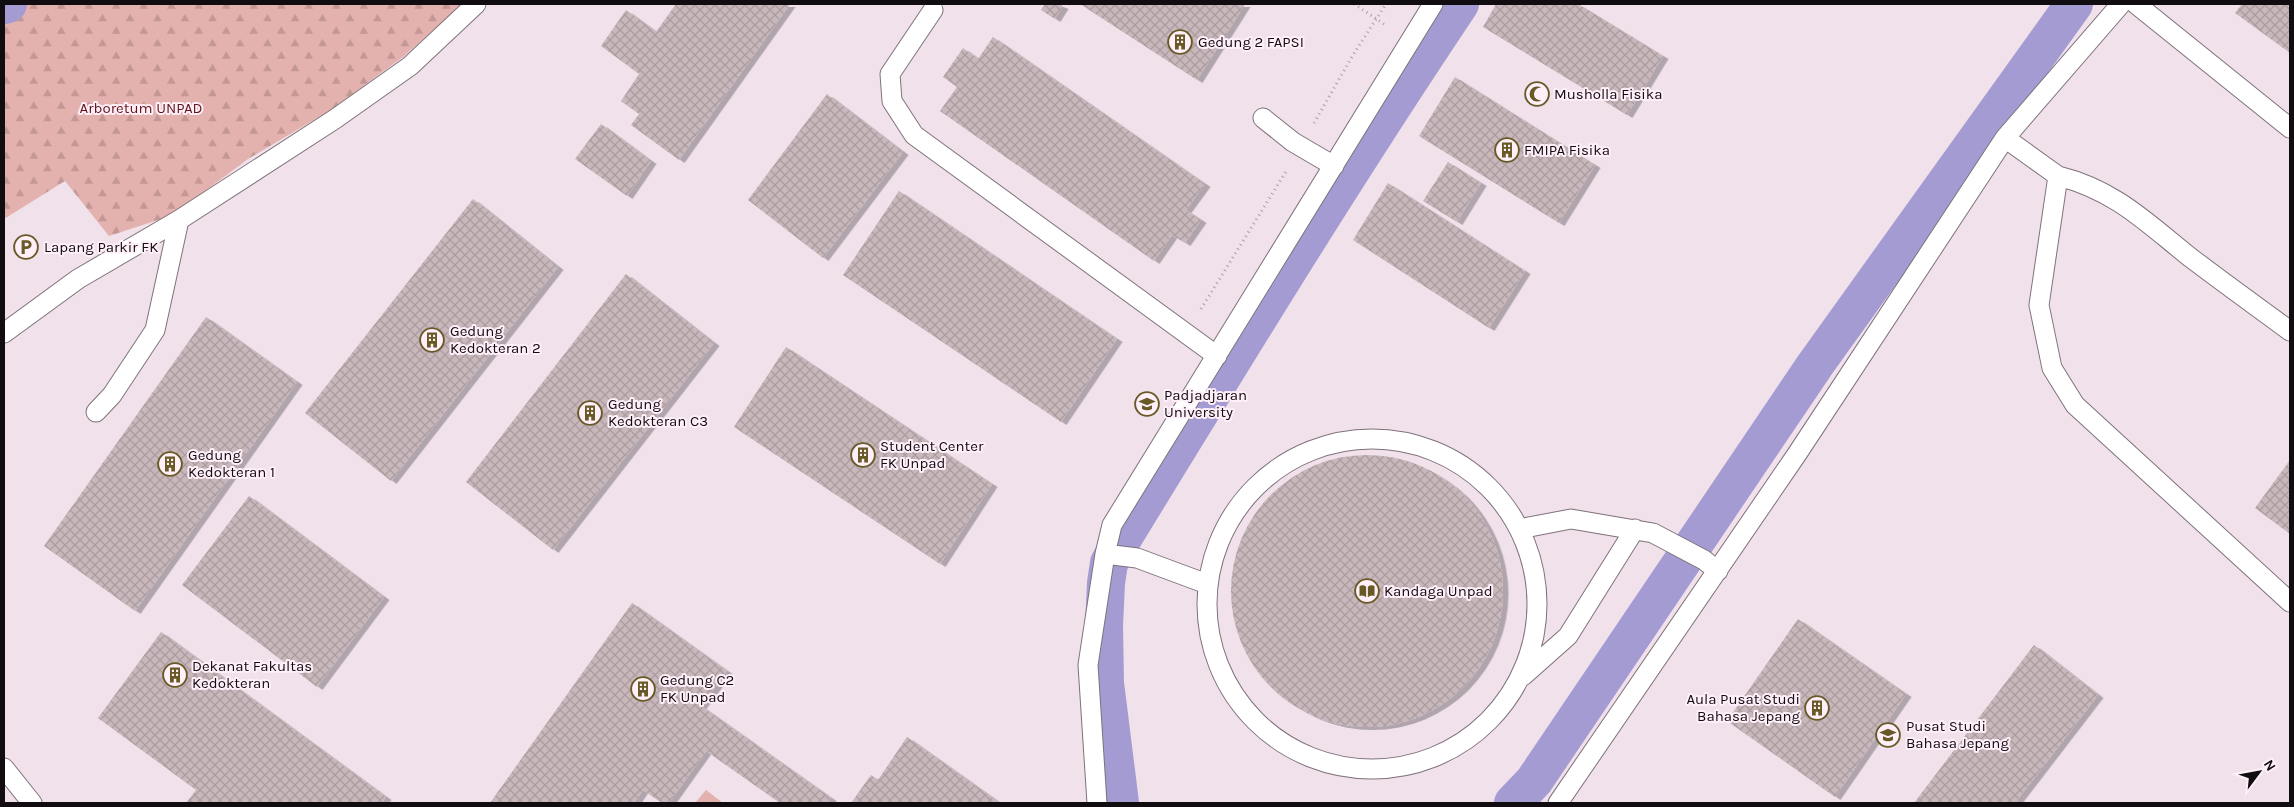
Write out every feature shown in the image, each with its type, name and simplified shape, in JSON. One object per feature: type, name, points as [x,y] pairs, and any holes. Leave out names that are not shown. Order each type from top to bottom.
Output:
[{"type":"lane","points":[[4,333],[78,279],[178,220],[318,130],[410,66],[476,4]]},
{"type":"lane","points":[[1097,803],[1088,665],[1105,554],[1112,525],[1218,356],[1433,4]]},
{"type":"lane","points":[[1558,803],[1711,565],[1797,454],[2005,138],[2121,4]]},
{"type":"lane","points":[[2136,4],[2290,128]]},
{"type":"lane","points":[[933,10],[890,74],[892,101],[914,135],[1218,356]]},
{"type":"lane","points":[[1263,118],[1293,142],[1334,166]]},
{"type":"lane","points":[[2005,138],[2058,176],[2083,182],[2115,198],[2236,292],[2290,331]]},
{"type":"lane","points":[[2058,176],[2039,305],[2052,368],[2075,405],[2290,602]]},
{"type":"lane","points":[[96,412],[112,395],[155,330],[178,220]]},
{"type":"lane","points":[[1522,677],[1534,641],[1538,601],[1533,563],[1519,529],[1488,491],[1454,459],[1411,442],[1364,437],[1318,446],[1276,467],[1242,498],[1218,539],[1207,584],[1208,631],[1222,675],[1248,714],[1283,744],[1326,763],[1372,770],[1418,764],[1460,745],[1496,716],[1522,677],[1568,636],[1644,531]]},
{"type":"lane","points":[[1519,529],[1571,519],[1644,531],[1711,565]]},
{"type":"lane","points":[[1105,554],[1137,558],[1207,584]]},
{"type":"lane","points":[[4,768],[32,803]]},
{"type":"path","points":[[1354,4],[1376,18]]},
{"type":"green space","name":"Arboretum UNPAD","points":[[4,4],[462,4],[403,57],[329,111],[248,159],[173,215],[109,236],[65,181],[4,219]]},
{"type":"green space","points":[[706,790],[723,803],[695,803]]},
{"type":"building","points":[[676,4],[790,4],[679,160],[631,125],[639,114],[621,101],[639,74],[601,46],[626,10],[656,32]]},
{"type":"building","points":[[1045,4],[1063,6],[1055,19],[1041,10]]},
{"type":"building","name":"Gedung 2 FAPSI","points":[[1080,4],[1245,4],[1197,80]]},
{"type":"building","name":"FMIPA Fisika","points":[[1496,4],[1578,4],[1663,56],[1627,115],[1483,27]]},
{"type":"building","points":[[2242,4],[2290,4],[2290,53],[2235,13]]},
{"type":"building","points":[[993,37],[1205,184],[1186,210],[1201,220],[1185,243],[1172,235],[1154,261],[940,111],[957,87],[943,77],[963,48],[978,59]]},
{"type":"building","name":"FMIPA Fisika","points":[[1455,77],[1595,165],[1559,223],[1419,136]]},
{"type":"building","points":[[827,94],[903,152],[823,258],[748,200]]},
{"type":"building","points":[[601,124],[651,161],[627,196],[575,159]]},
{"type":"building","points":[[1448,162],[1481,183],[1457,222],[1423,201]]},
{"type":"building","points":[[1388,183],[1525,271],[1489,328],[1353,240]]},
{"type":"building","points":[[899,191],[1117,339],[1061,422],[843,275]]},
{"type":"building","name":"Gedung Kedokteran 2","points":[[473,199],[558,267],[391,481],[305,413]]},
{"type":"building","name":"Gedung Kedokteran C3","points":[[626,274],[714,343],[553,550],[466,482]]},
{"type":"building","name":"Gedung Kedokteran 1","points":[[206,317],[297,382],[135,611],[44,546]]},
{"type":"building","name":"Student Center FK Unpad","points":[[786,347],[992,484],[940,564],[734,427]]},
{"type":"building","name":"Kandaga Unpad","points":[[1367,455],[1394,458],[1419,465],[1443,478],[1463,495],[1480,515],[1493,539],[1500,564],[1503,591],[1500,618],[1493,643],[1480,667],[1463,687],[1443,704],[1419,717],[1394,724],[1367,727],[1340,724],[1315,717],[1291,704],[1271,687],[1254,667],[1241,643],[1234,618],[1231,591],[1234,564],[1241,539],[1254,515],[1271,495],[1291,478],[1315,465],[1340,458]]},
{"type":"building","points":[[2290,460],[2290,534],[2255,508]]},
{"type":"building","points":[[249,496],[384,597],[317,687],[182,585]]},
{"type":"building","name":"Gedung C2 FK Unpad","points":[[632,603],[727,671],[701,706],[831,798],[827,803],[780,803],[706,751],[669,803],[662,803],[643,790],[634,803],[490,803]]},
{"type":"building","name":"Aula Pusat Studi Bahasa Jepang","points":[[1798,619],[1906,694],[1835,797],[1727,721]]},
{"type":"building","name":"Dekanat Fakultas Kedokteran","points":[[161,632],[386,797],[381,803],[186,803],[196,790],[98,718]]},
{"type":"building","points":[[2034,645],[2098,695],[2015,803],[1914,803]]},
{"type":"building","points":[[907,737],[1000,803],[851,803],[871,775],[878,780]]},
{"type":"waterway","points":[[4,5],[8,4]]},
{"type":"waterway","points":[[1120,803],[1105,683],[1104,626],[1109,563],[1287,272],[1460,4]]},
{"type":"waterway","points":[[1513,803],[1534,781],[1815,365],[2074,4]]},
{"type":"place","name":"Gedung 2 FAPSI","points":[[1180,42]]},
{"type":"place","name":"Musholla Fisika","points":[[1537,94]]},
{"type":"place","name":"FMIPA Fisika","points":[[1507,150]]},
{"type":"place","name":"Lapang Parkir FK","points":[[26,247]]},
{"type":"place","name":"Gedung Kedokteran 2","points":[[432,340]]},
{"type":"place","name":"Padjadjaran University","points":[[1147,404]]},
{"type":"place","name":"Gedung Kedokteran C3","points":[[590,413]]},
{"type":"place","name":"Student Center FK Unpad","points":[[863,455]]},
{"type":"place","name":"Gedung Kedokteran 1","points":[[170,464]]},
{"type":"place","name":"Kandaga Unpad","points":[[1367,591]]},
{"type":"place","name":"Dekanat Fakultas Kedokteran","points":[[175,675]]},
{"type":"place","name":"Gedung C2 FK Unpad","points":[[643,689]]},
{"type":"place","name":"Aula Pusat Studi Bahasa Jepang","points":[[1817,708]]},
{"type":"place","name":"Pusat Studi Bahasa Jepang","points":[[1888,735]]}]
